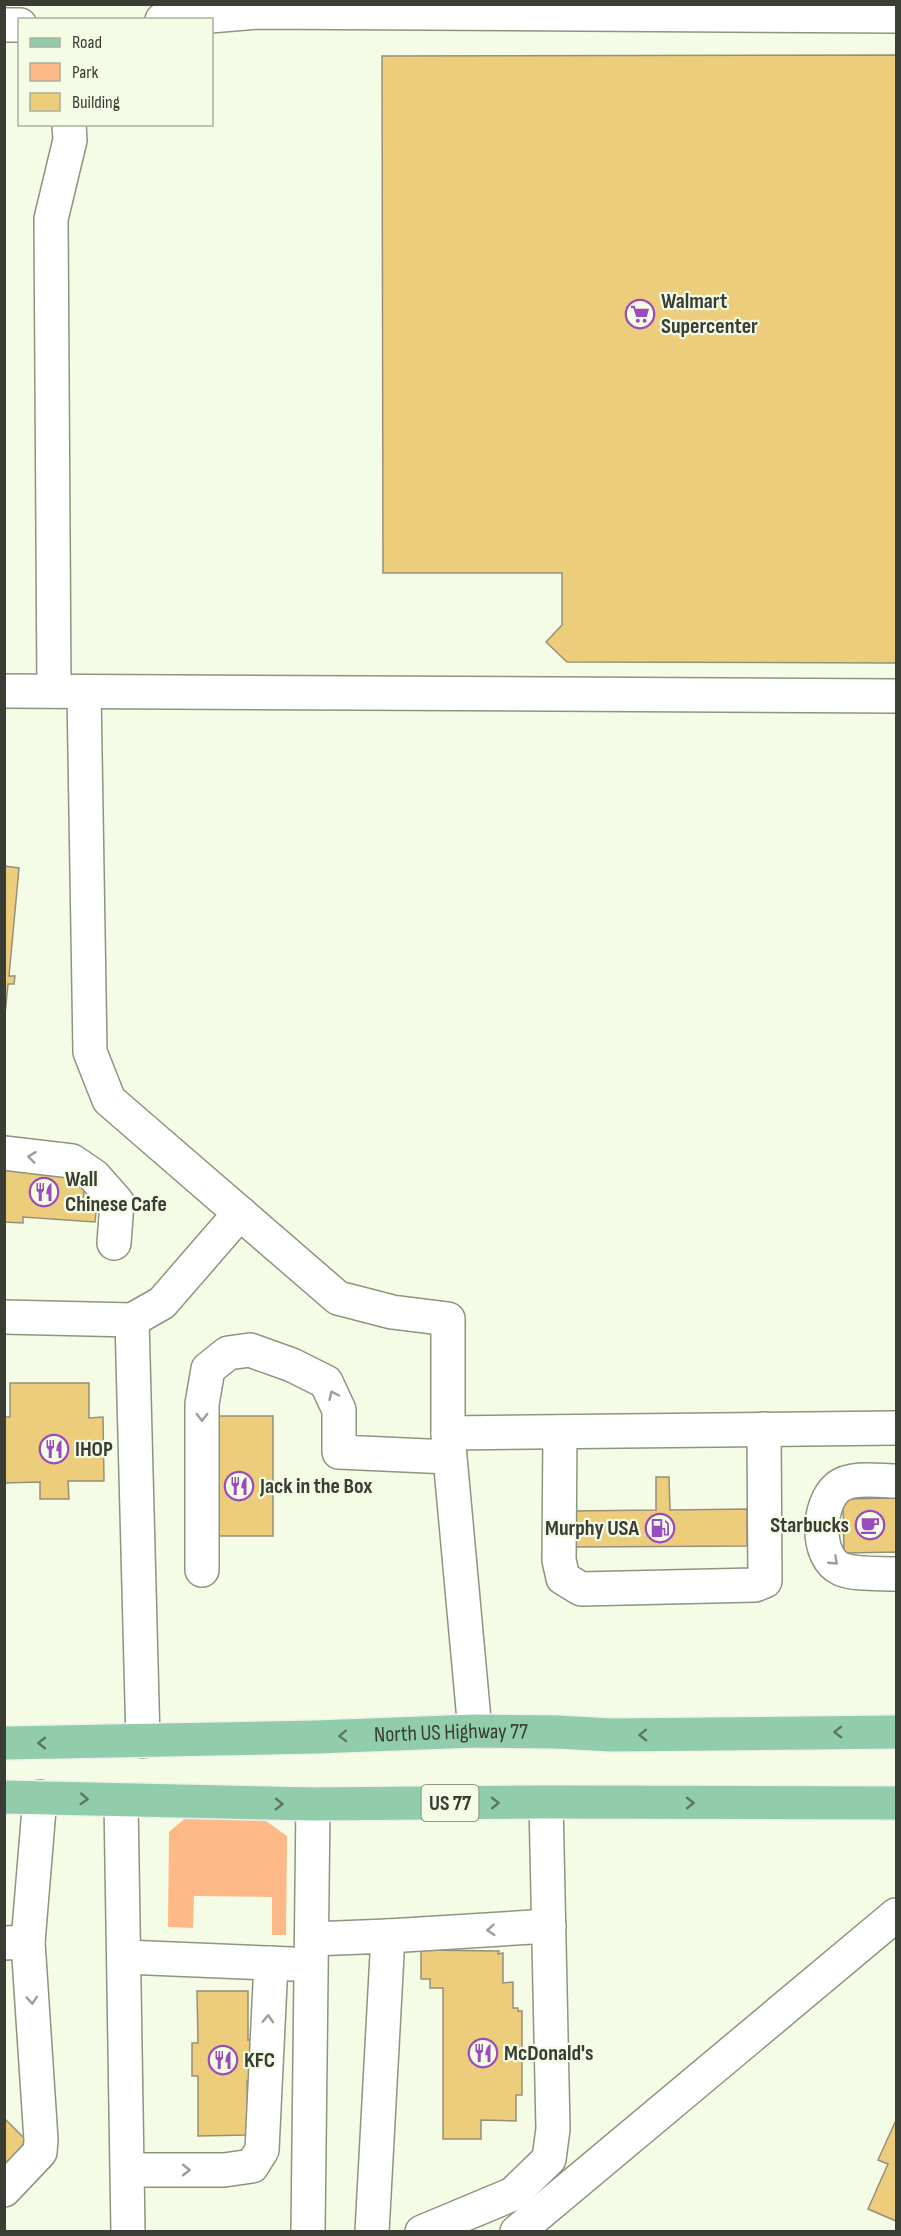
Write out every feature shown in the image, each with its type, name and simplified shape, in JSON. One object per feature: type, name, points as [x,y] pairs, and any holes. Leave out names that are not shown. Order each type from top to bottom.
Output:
[{"type":"main road","name":"North US Highway 77","points":[[4,1743],[475,1731],[557,1732],[611,1736],[897,1732]]},
{"type":"main road","name":"US 77","points":[[4,1797],[313,1804],[897,1803]]},
{"type":"lane","points":[[186,18],[257,12],[897,16]]},
{"type":"lane","points":[[69,126],[70,140],[51,219],[69,692],[90,1052],[109,1100],[338,1298],[392,1312],[448,1319],[448,1445],[475,1731]]},
{"type":"lane","points":[[4,691],[897,696]]},
{"type":"lane","points":[[4,1153],[72,1161],[94,1176],[117,1202],[114,1244]]},
{"type":"lane","points":[[4,1317],[132,1320],[162,1303],[240,1213]]},
{"type":"lane","points":[[132,1320],[143,1741]]},
{"type":"lane","points":[[202,1570],[202,1404],[208,1369],[228,1353],[250,1350],[292,1365],[327,1382],[339,1410],[339,1452],[448,1445],[560,1432],[897,1428]]},
{"type":"lane","points":[[560,1432],[559,1560],[563,1578],[580,1589],[755,1585],[765,1581],[764,1429]]},
{"type":"lane","points":[[897,1481],[856,1481],[838,1487],[825,1506],[821,1532],[826,1554],[840,1568],[866,1573],[897,1574]]},
{"type":"lane","points":[[4,2190],[40,2152],[41,2140],[16,1942],[40,1797]]},
{"type":"lane","points":[[121,1801],[128,2232]]},
{"type":"lane","points":[[422,2232],[513,2194],[549,2159],[553,2129],[546,1802]]},
{"type":"lane","points":[[308,2232],[313,1804]]},
{"type":"lane","points":[[517,2232],[897,1916]]},
{"type":"lane","points":[[125,1957],[271,1964],[311,1952],[388,1936],[549,1926]]},
{"type":"lane","points":[[372,2232],[388,1936]]},
{"type":"lane","points":[[128,2170],[224,2170],[252,2166],[262,2150],[271,1964]]},
{"type":"green space","points":[[189,1815],[259,1816],[287,1836],[286,1935],[272,1935],[272,1897],[194,1896],[193,1928],[168,1927],[169,1832]]},
{"type":"building","name":"Walmart Supercenter","points":[[896,55],[896,663],[567,662],[546,642],[562,625],[562,573],[383,573],[382,56]]},
{"type":"building","points":[[4,866],[19,868],[9,976],[15,976],[14,984],[8,984],[5,1015]]},
{"type":"building","name":"Wall Chinese Cafe","points":[[4,1163],[71,1169],[70,1180],[85,1181],[83,1203],[97,1204],[95,1222],[23,1217],[23,1223],[4,1222]]},
{"type":"building","name":"IHOP","points":[[10,1383],[89,1383],[89,1418],[103,1417],[104,1481],[68,1481],[69,1499],[40,1499],[40,1482],[4,1483],[4,1417],[10,1417]]},
{"type":"building","name":"Jack in the Box","points":[[214,1416],[273,1416],[273,1536],[215,1536]]},
{"type":"building","name":"Murphy USA","points":[[656,1477],[669,1477],[670,1510],[747,1509],[747,1546],[574,1547],[573,1511],[656,1510]]},
{"type":"building","name":"Starbucks","points":[[896,1498],[896,1552],[844,1553],[843,1499]]},
{"type":"building","name":"McDonald's","points":[[421,1950],[499,1951],[498,1954],[503,1953],[503,1983],[513,1982],[513,2008],[522,2011],[522,2095],[516,2095],[516,2121],[481,2120],[481,2139],[443,2139],[443,1988],[430,1988],[430,1979],[421,1979]]},
{"type":"building","name":"KFC","points":[[197,1991],[248,1991],[248,2040],[254,2039],[254,2081],[247,2081],[248,2135],[198,2136],[198,2076],[192,2076],[192,2043],[198,2043]]},
{"type":"building","points":[[4,2118],[36,2150],[4,2182]]},
{"type":"building","points":[[896,2120],[896,2221],[868,2209],[888,2164],[878,2160]]},
{"type":"place","name":"Walmart Supercenter","points":[[640,314]]},
{"type":"place","name":"Wall Chinese Cafe","points":[[44,1192]]},
{"type":"place","name":"IHOP","points":[[54,1449]]},
{"type":"place","name":"Jack in the Box","points":[[239,1486]]},
{"type":"place","name":"Starbucks","points":[[870,1525]]},
{"type":"place","name":"Murphy USA","points":[[660,1528]]},
{"type":"place","name":"McDonald's","points":[[483,2053]]},
{"type":"place","name":"KFC","points":[[223,2060]]}]
